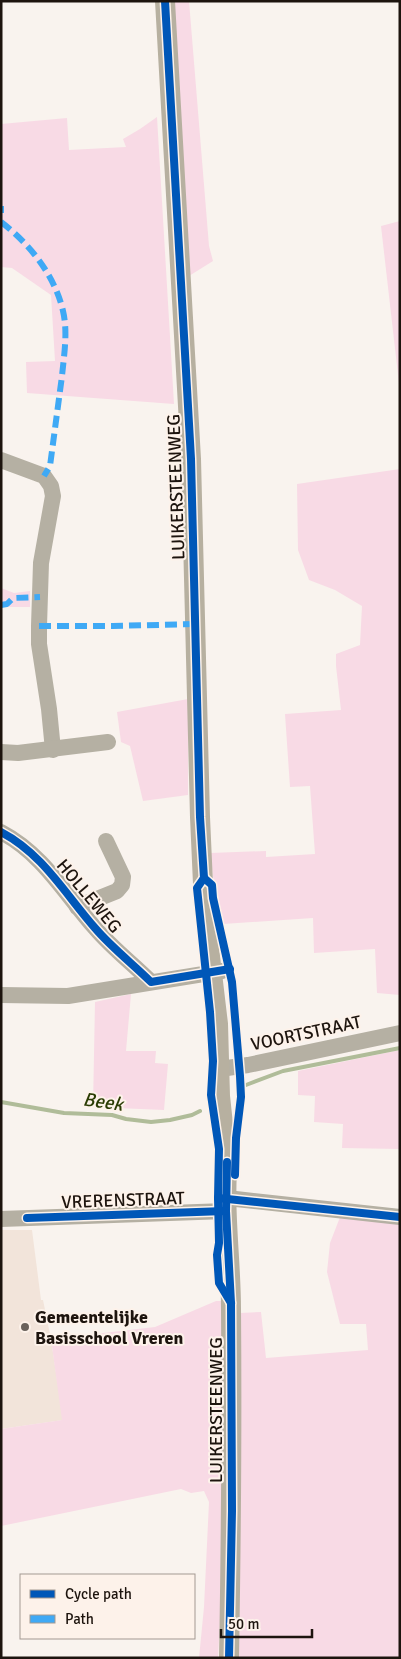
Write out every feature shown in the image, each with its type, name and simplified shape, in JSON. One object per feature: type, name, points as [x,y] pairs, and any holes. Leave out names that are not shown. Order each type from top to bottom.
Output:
[{"type":"main road","name":"LUIKERSTEENWEG","points":[[165,1],[191,459],[200,817],[206,935],[217,971],[218,1024],[225,1069],[220,1096],[227,1162],[226,1205],[231,1303],[232,1511],[229,1658]]},
{"type":"street","points":[[1,460],[44,476],[53,496],[41,563],[39,626],[53,750]]},
{"type":"street","points":[[1,752],[18,753],[53,750],[108,742]]},
{"type":"street","name":"HOLLEWEG","points":[[1,832],[28,849],[50,871],[77,907],[111,946],[151,982]]},
{"type":"street","points":[[77,907],[117,891],[122,885],[122,877],[106,841]]},
{"type":"street","points":[[1,994],[68,996],[108,991],[217,971]]},
{"type":"street","name":"VOORTSTRAAT","points":[[225,1069],[400,1033]]},
{"type":"street","name":"VRERENSTRAAT","points":[[1,1219],[226,1205],[400,1217]]},
{"type":"shaded area","points":[[174,1],[189,1],[209,246],[213,261],[189,276]]},
{"type":"shaded area","points":[[157,117],[174,404],[27,393],[26,362],[55,361],[51,295],[12,268],[1,267],[1,124],[67,118],[69,150],[126,147],[123,139]]},
{"type":"shaded area","points":[[400,221],[400,392],[381,226]]},
{"type":"shaded area","points":[[400,469],[400,995],[377,993],[375,949],[314,953],[313,918],[223,924],[216,884],[214,884],[210,853],[266,851],[266,857],[315,854],[310,786],[290,787],[285,714],[341,710],[336,654],[360,645],[362,606],[335,590],[309,580],[298,550],[297,484]]},
{"type":"shaded area","points":[[1,588],[14,593],[30,591],[30,607],[1,607]]},
{"type":"shaded area","points":[[188,699],[188,795],[143,801],[130,746],[121,742],[117,712]]},
{"type":"shaded area","points":[[131,994],[126,1051],[156,1051],[155,1063],[168,1064],[164,1110],[93,1107],[95,1002]]},
{"type":"shaded area","points":[[400,1050],[400,1149],[342,1148],[343,1124],[314,1122],[315,1096],[298,1095],[298,1071]]},
{"type":"shaded area","points":[[342,1212],[400,1221],[400,1658],[236,1658],[240,1313],[261,1312],[266,1358],[368,1350],[366,1324],[340,1324],[327,1272],[330,1243]]},
{"type":"shaded area","name":"Gemeentelijke Basisschool Vreren","points":[[1,1230],[32,1230],[41,1300],[43,1300],[51,1339],[63,1420],[1,1429]]},
{"type":"shaded area","points":[[216,1301],[221,1301],[222,1322],[224,1545],[218,1658],[199,1658],[204,1607],[209,1502],[204,1491],[191,1493],[181,1489],[1,1526],[1,1429],[62,1420],[51,1339],[155,1327]]},
{"type":"waterway","name":"Beek","points":[[246,1085],[283,1071],[400,1048]]},
{"type":"waterway","name":"Beek","points":[[1,1102],[64,1113],[112,1115],[151,1122],[170,1120],[192,1115],[200,1111]]},
{"type":"marked path","points":[[1,206],[1,213]]},
{"type":"marked path","points":[[1,222],[22,240],[48,273],[63,311],[65,344],[62,376],[50,466],[44,476]]},
{"type":"marked path","points":[[1,605],[7,604],[13,598],[40,597]]},
{"type":"marked path","points":[[39,626],[195,624]]},
{"type":"cycle path","points":[[165,1],[191,459],[200,817],[204,878]]},
{"type":"cycle path","points":[[1,832],[16,841],[41,863],[102,935],[151,982],[230,969]]},
{"type":"cycle path","points":[[204,878],[212,885],[213,898],[232,982],[241,1097],[236,1138],[235,1175]]},
{"type":"cycle path","points":[[204,878],[197,888],[210,1012],[213,1061],[211,1095],[219,1149],[219,1243],[217,1255],[219,1283],[231,1303]]},
{"type":"cycle path","points":[[227,1162],[226,1211],[231,1303],[232,1511],[229,1658]]},
{"type":"cycle path","points":[[218,1198],[400,1217]]},
{"type":"cycle path","points":[[27,1218],[225,1211]]},
{"type":"place","name":"Gemeentelijke Basisschool Vreren","points":[[25,1327]]}]
